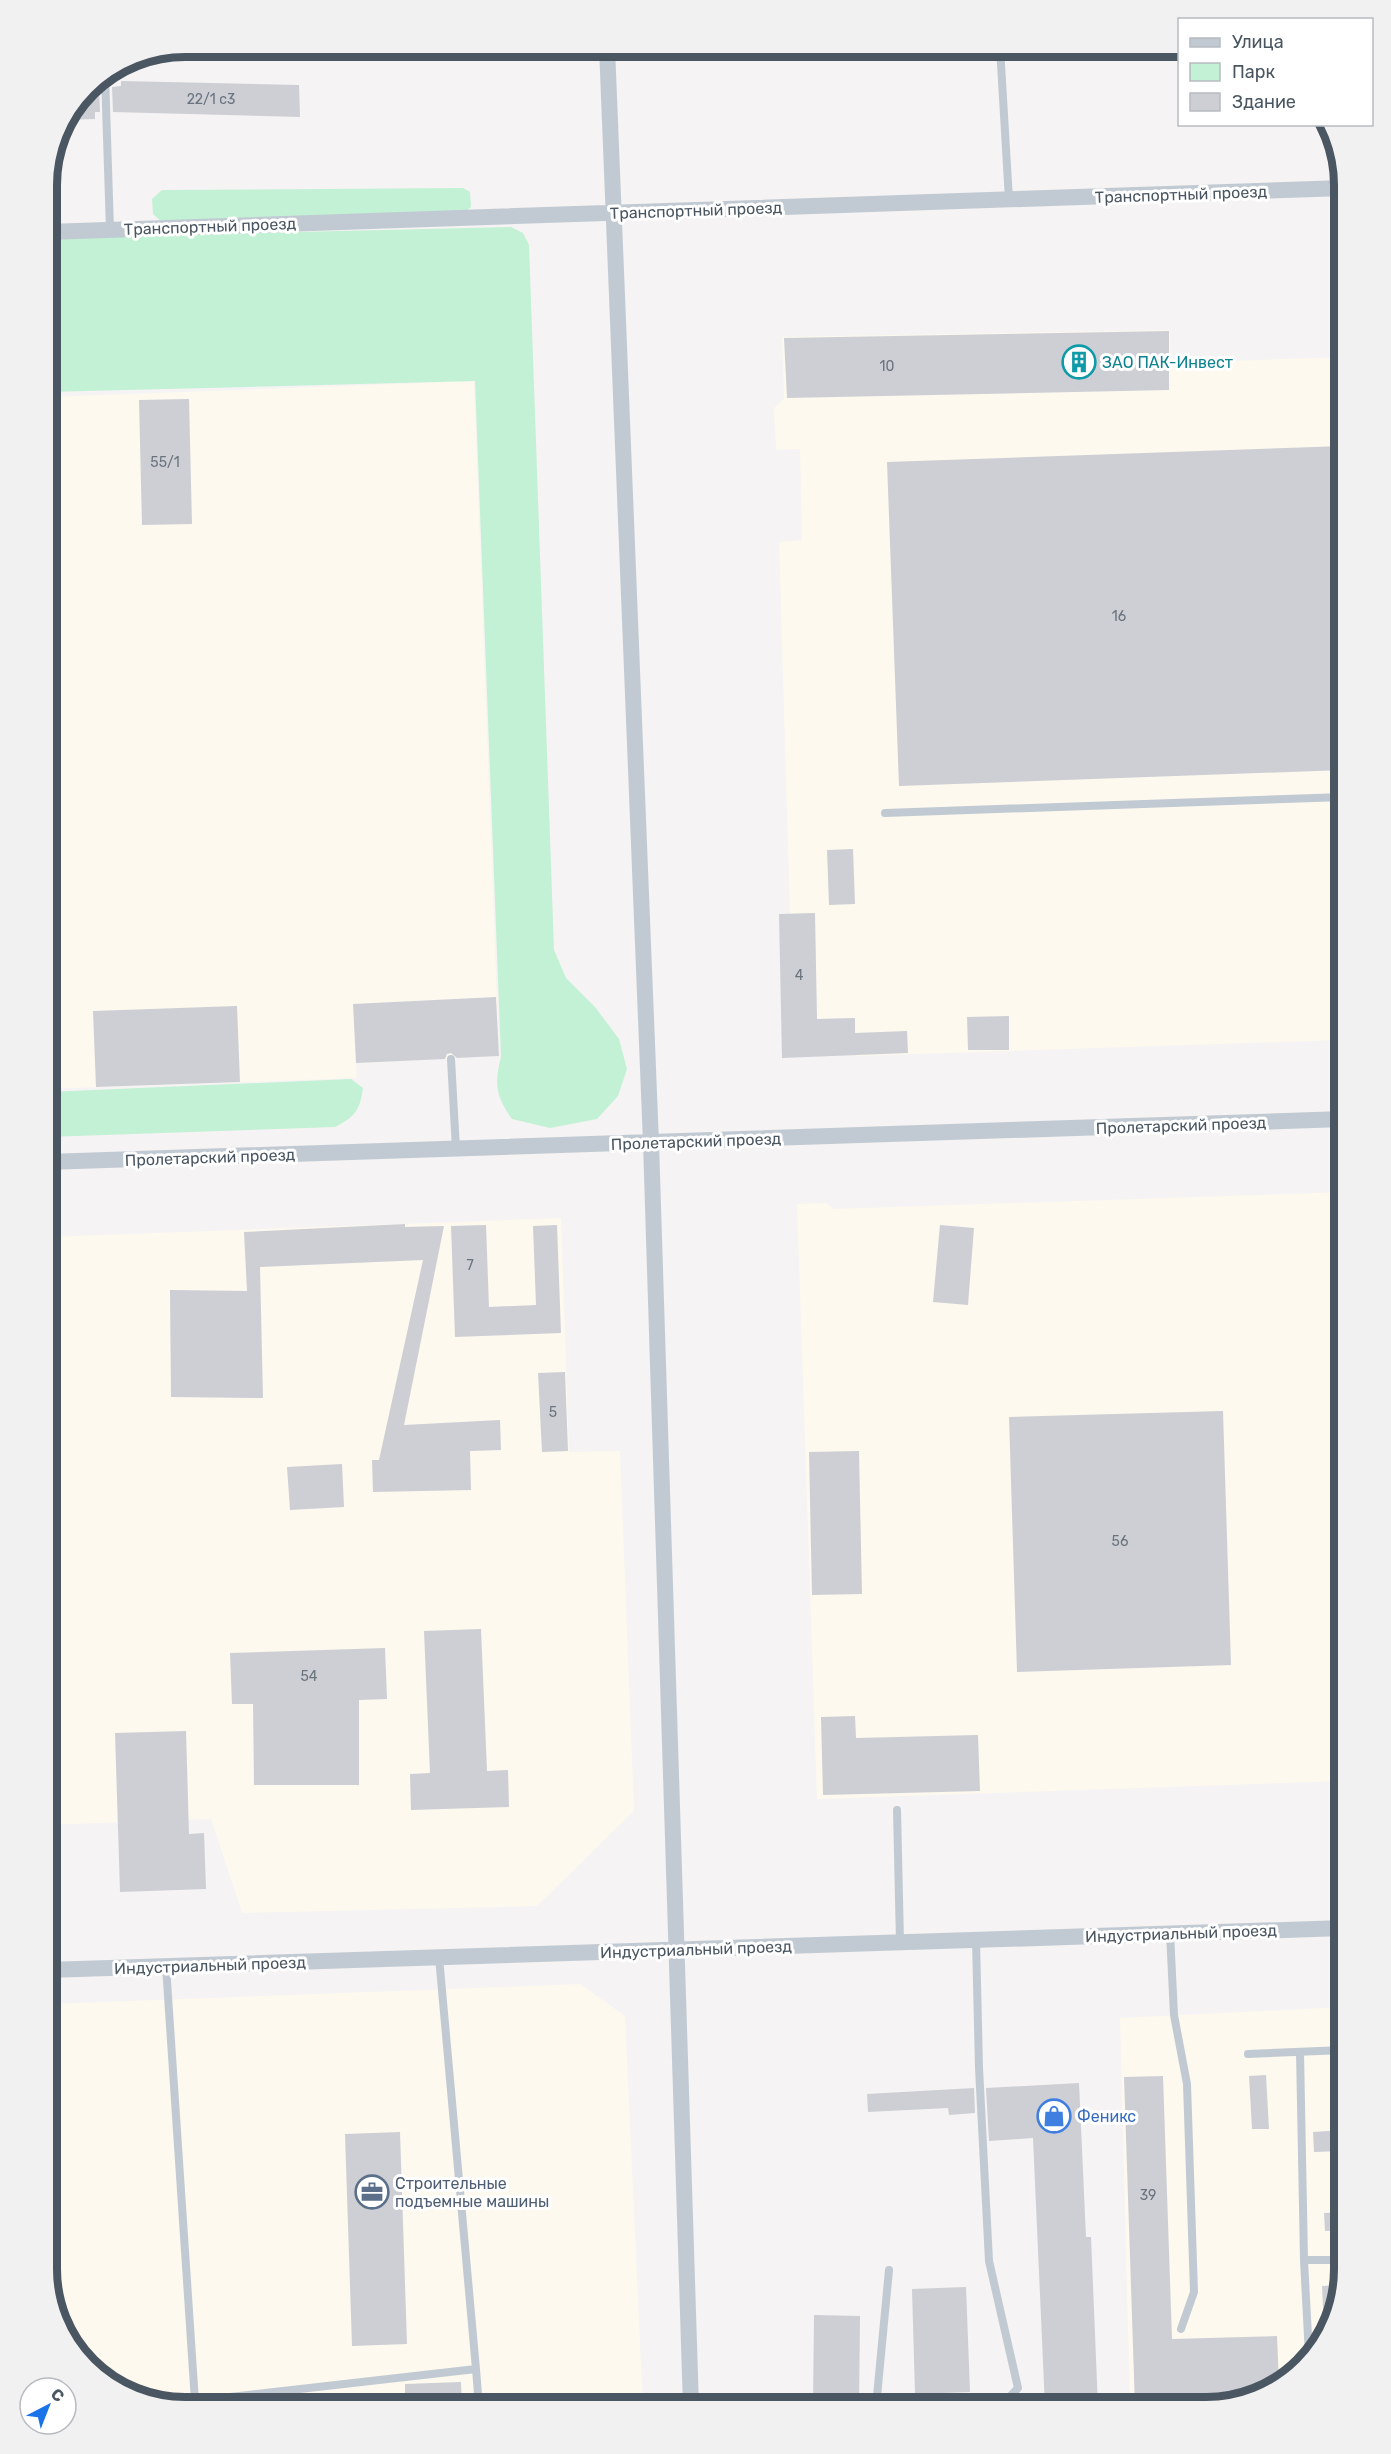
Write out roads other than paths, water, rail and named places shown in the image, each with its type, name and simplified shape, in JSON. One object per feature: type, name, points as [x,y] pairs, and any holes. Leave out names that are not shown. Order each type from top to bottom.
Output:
[{"type":"street","points":[[607,57],[651,1143],[691,2397]]},
{"type":"street","name":"Транспортный проезд","points":[[57,232],[1334,188]]},
{"type":"street","name":"Пролетарский проезд","points":[[57,1162],[1334,1119]]},
{"type":"street","name":"Индустриальный проезд","points":[[57,1970],[1334,1928]]},
{"type":"lane","points":[[1001,57],[1009,200]]},
{"type":"lane","points":[[105,86],[110,230]]},
{"type":"lane","points":[[885,813],[1334,797]]},
{"type":"lane","points":[[452,1059],[456,1149]]},
{"type":"lane","points":[[897,1810],[900,1942]]},
{"type":"lane","points":[[1170,1933],[1174,2015],[1187,2084],[1194,2292],[1181,2329]]},
{"type":"lane","points":[[976,1940],[979,2068],[989,2261],[1018,2388],[1010,2397]]},
{"type":"lane","points":[[439,1957],[478,2397]]},
{"type":"lane","points":[[166,1966],[195,2397]]},
{"type":"lane","points":[[1248,2054],[1334,2050]]},
{"type":"lane","points":[[1300,2052],[1304,2260],[1308,2345]]},
{"type":"lane","points":[[1304,2260],[1334,2260]]},
{"type":"lane","points":[[877,2397],[888,2270]]},
{"type":"lane","points":[[230,2397],[476,2369]]},
{"type":"place","name":"ЗАО ПАК-Инвест","points":[[1079,362]]},
{"type":"place","name":"Феникс","points":[[1054,2116]]},
{"type":"place","name":"Строительные подъемные машины","points":[[372,2192]]}]
